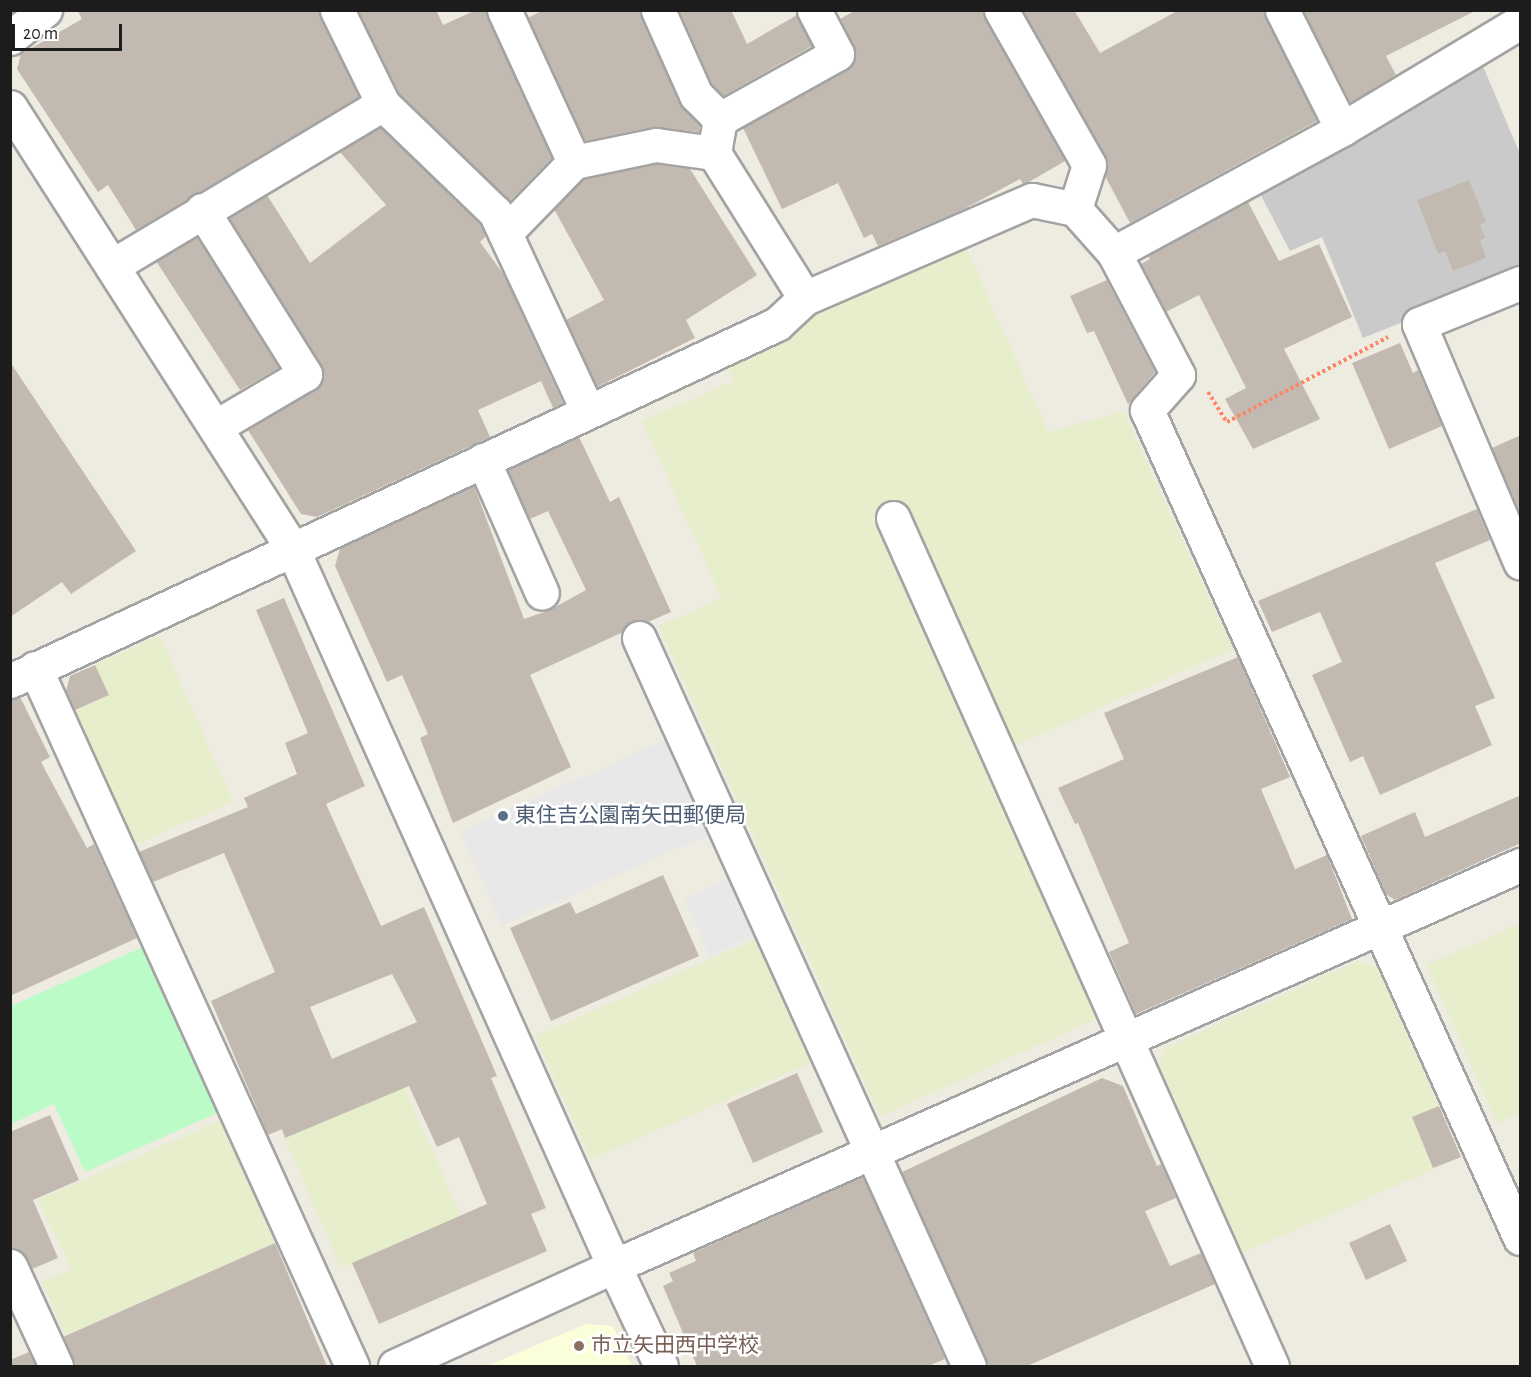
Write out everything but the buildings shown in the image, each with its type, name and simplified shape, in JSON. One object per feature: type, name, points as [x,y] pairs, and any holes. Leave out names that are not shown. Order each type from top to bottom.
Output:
[{"type":"street","points":[[10,38],[45,10]]},
{"type":"street","points":[[337,10],[383,104],[495,212],[588,411]]},
{"type":"street","points":[[504,10],[574,162]]},
{"type":"street","points":[[658,10],[696,95],[720,119]]},
{"type":"street","points":[[720,119],[837,54],[814,10]]},
{"type":"street","points":[[1001,10],[1089,165],[1075,209]]},
{"type":"street","points":[[1282,10],[1342,129]]},
{"type":"street","points":[[1114,253],[1342,129],[1521,22]]},
{"type":"street","points":[[112,266],[202,210],[383,104]]},
{"type":"street","points":[[10,107],[292,548],[660,1366]]},
{"type":"street","points":[[720,119],[714,153],[805,298]]},
{"type":"street","points":[[505,233],[574,162],[656,145],[714,153]]},
{"type":"street","points":[[352,1366],[23,675],[777,324],[805,298],[1032,200],[1075,209],[1114,253],[1178,375],[1147,410],[1521,1238]]},
{"type":"street","points":[[202,210],[305,374],[215,427]]},
{"type":"street","points":[[1521,282],[1419,324],[1521,562]]},
{"type":"street","points":[[483,460],[542,593]]},
{"type":"street","points":[[893,518],[1272,1366]]},
{"type":"street","points":[[639,638],[969,1366]]},
{"type":"street","points":[[395,1366],[615,1266],[873,1155],[1521,865]]},
{"type":"street","points":[[10,1266],[56,1366]]},
{"type":"path","points":[[1178,375],[1200,379],[1227,422],[1419,324]]},
{"type":"shaded area","points":[[1480,59],[1520,154],[1520,275],[1363,338],[1322,237],[1290,251],[1256,186]]},
{"type":"shaded area","points":[[963,241],[1048,432],[1123,412],[1233,649],[991,756],[1101,1017],[880,1116],[659,626],[722,598],[642,421],[734,381],[722,354]]},
{"type":"shaded area","points":[[160,636],[233,802],[132,846],[72,711],[109,695],[95,665]]},
{"type":"shaded area","points":[[666,740],[708,835],[502,926],[460,831]]},
{"type":"shaded area","points":[[728,879],[754,936],[709,956],[685,898]]},
{"type":"shaded area","points":[[1520,924],[1520,1113],[1497,1123],[1427,965]]},
{"type":"shaded area","points":[[760,937],[815,1061],[591,1159],[536,1036]]},
{"type":"shaded area","points":[[1358,961],[1377,967],[1461,1157],[1242,1253],[1159,1064],[1166,1048]]},
{"type":"shaded area","points":[[404,1087],[461,1216],[341,1268],[285,1138]]},
{"type":"shaded area","points":[[220,1121],[275,1243],[66,1335],[42,1282],[72,1269],[37,1200]]},
{"type":"shaded area","name":"市立矢田西中学校","points":[[586,1324],[613,1326],[632,1366],[487,1366]]},
{"type":"green space","points":[[143,947],[217,1113],[85,1172],[54,1104],[11,1124],[11,1006]]},
{"type":"place","name":"東住吉公園南矢田郵便局","points":[[503,816]]},
{"type":"place","name":"市立矢田西中学校","points":[[579,1346]]}]
